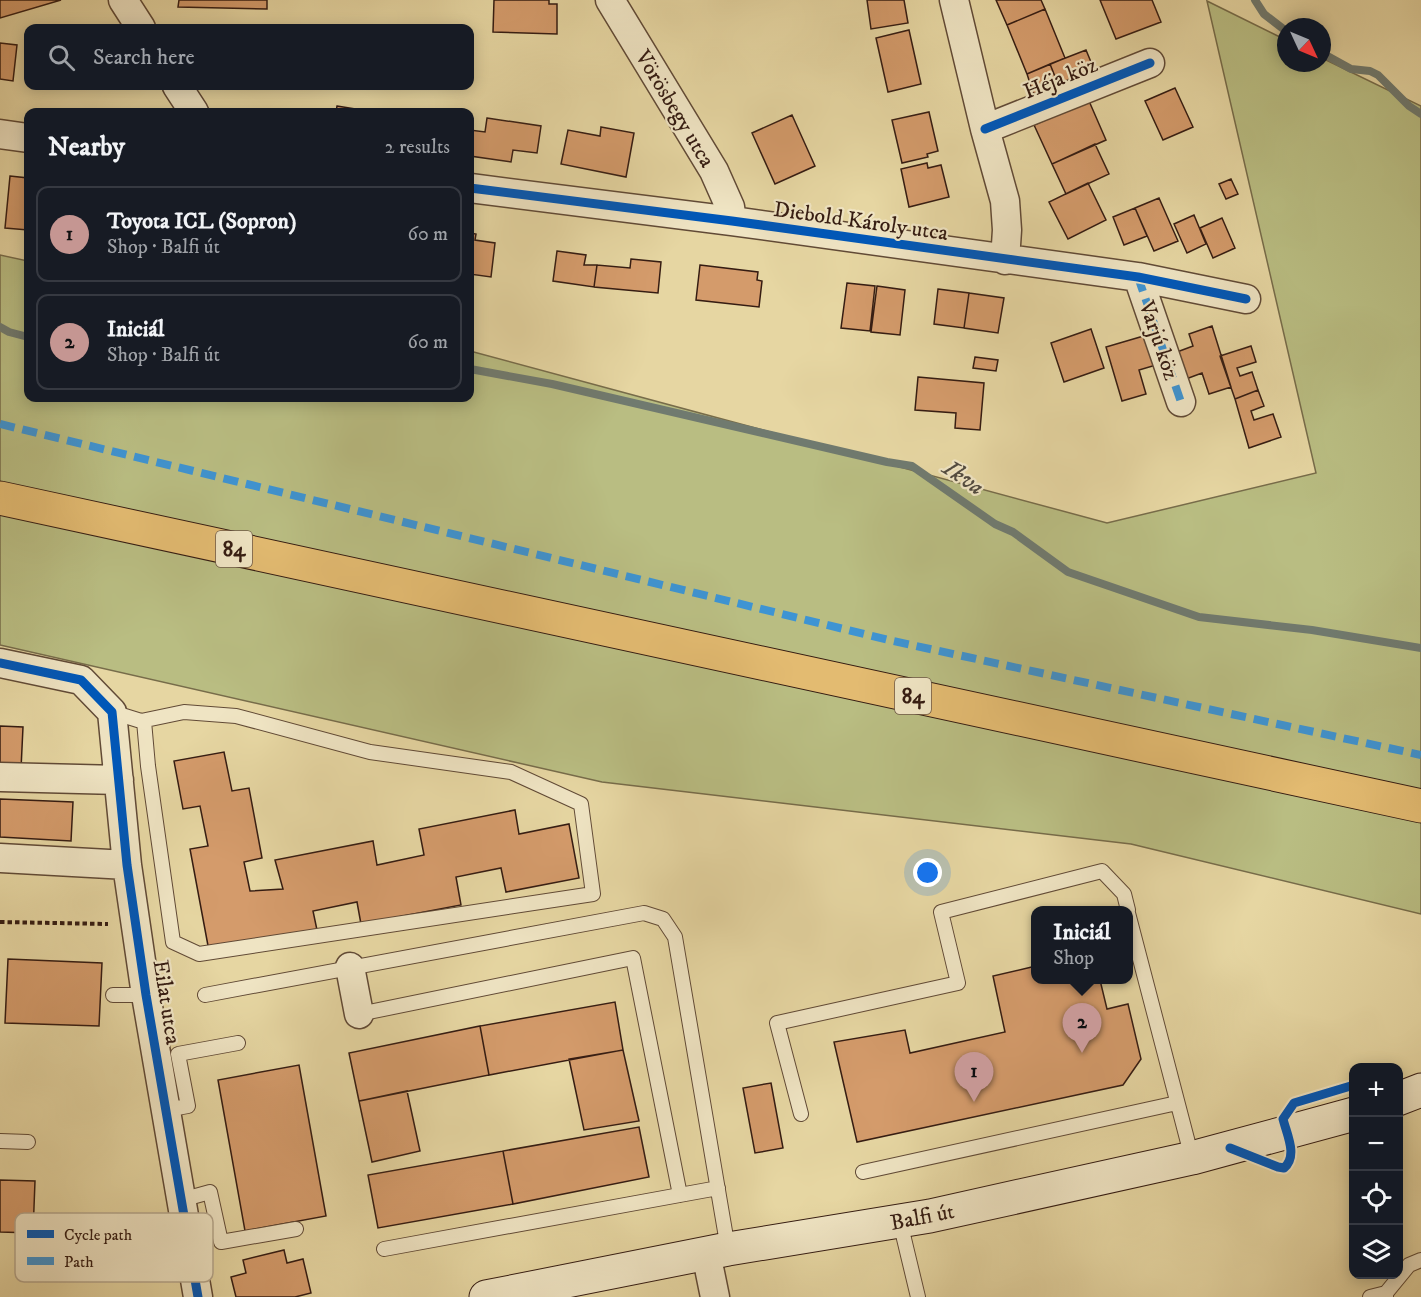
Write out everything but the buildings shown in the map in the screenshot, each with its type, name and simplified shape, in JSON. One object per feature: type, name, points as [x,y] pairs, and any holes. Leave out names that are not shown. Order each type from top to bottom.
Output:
[{"type":"main road","name":"84","points":[[0,498],[1421,806]]},
{"type":"main road","name":"Balfi út","points":[[486,1297],[717,1251],[900,1222],[1192,1158],[1349,1115]]},
{"type":"street","points":[[123,0],[138,24]]},
{"type":"street","name":"Vörösbegy utca","points":[[610,0],[714,171],[730,207],[732,221]]},
{"type":"street","points":[[954,0],[1005,201],[1007,230],[1005,260]]},
{"type":"street","name":"Héja köz","points":[[985,129],[1150,63]]},
{"type":"street","points":[[180,90],[191,108]]},
{"type":"street","points":[[0,134],[24,137]]},
{"type":"street","name":"Diebold Károly utca","points":[[474,189],[732,221],[1138,277],[1246,299]]},
{"type":"street","name":"Varjú köz","points":[[1138,277],[1181,402]]},
{"type":"street","points":[[0,663],[81,680],[112,712]]},
{"type":"street","name":"Eilat utca","points":[[112,712],[127,866],[146,995],[183,1213]]},
{"type":"street","points":[[0,777],[118,780]]},
{"type":"street","points":[[0,858],[127,866]]},
{"type":"street","points":[[350,967],[360,1014]]},
{"type":"street","points":[[715,1297],[717,1251]]},
{"type":"street","name":"Eilat utca","points":[[195,1282],[198,1297]]},
{"type":"lane","points":[[112,712],[141,721],[144,721],[148,766],[173,942],[199,954],[593,894],[581,804],[511,772],[370,752],[236,716],[184,712],[141,721]]},
{"type":"lane","points":[[801,1114],[777,1023],[958,983],[941,912],[1102,871],[1124,894],[1127,906]]},
{"type":"lane","points":[[205,995],[644,913],[663,919],[675,937],[718,1188],[717,1251]]},
{"type":"lane","points":[[1133,931],[1192,1158]]},
{"type":"lane","points":[[360,1014],[633,958],[680,1195]]},
{"type":"lane","points":[[113,995],[146,995]]},
{"type":"lane","points":[[166,1110],[188,1106],[178,1054],[238,1043]]},
{"type":"lane","points":[[863,1172],[1177,1103]]},
{"type":"lane","points":[[0,1141],[28,1142]]},
{"type":"lane","points":[[384,1249],[718,1188]]},
{"type":"lane","points":[[181,1200],[210,1192],[221,1242],[296,1228]]},
{"type":"lane","points":[[900,1222],[918,1297]]},
{"type":"lane","points":[[1370,1297],[1386,1295],[1409,1265],[1421,1260]]},
{"type":"path","points":[[0,922],[136,925]]},
{"type":"green space","points":[[1207,1],[1277,36],[1277,72],[1331,72],[1331,62],[1421,106],[1421,914],[1131,844],[602,782],[0,645],[0,255],[24,260],[24,402],[474,402],[474,352],[1107,523],[1316,473]]},
{"type":"waterway","name":"Ikva","points":[[1255,0],[1264,14],[1277,24]]},
{"type":"waterway","name":"Ikva","points":[[1331,58],[1351,69],[1370,71],[1378,75],[1409,106],[1421,114]]},
{"type":"waterway","name":"Ikva","points":[[0,327],[24,336]]},
{"type":"waterway","name":"Ikva","points":[[474,370],[552,384],[912,466],[995,524],[1013,532],[1068,572],[1199,617],[1312,630],[1421,648]]},
{"type":"marked path","points":[[1138,277],[1181,402]]},
{"type":"marked path","points":[[0,424],[893,641],[1421,755]]},
{"type":"cycle path","points":[[985,129],[1150,63]]},
{"type":"cycle path","points":[[474,189],[732,221],[1138,277],[1246,299]]},
{"type":"cycle path","points":[[0,663],[81,680],[112,712],[127,865],[146,995],[184,1213]]},
{"type":"cycle path","points":[[1230,1148],[1284,1168],[1291,1151],[1283,1119],[1294,1103],[1349,1086]]},
{"type":"cycle path","points":[[195,1282],[198,1297]]},
{"type":"place","name":"Iniciál","points":[[1082,1053]]},
{"type":"place","name":"Toyota ICL (Sopron)","points":[[974,1102]]}]
